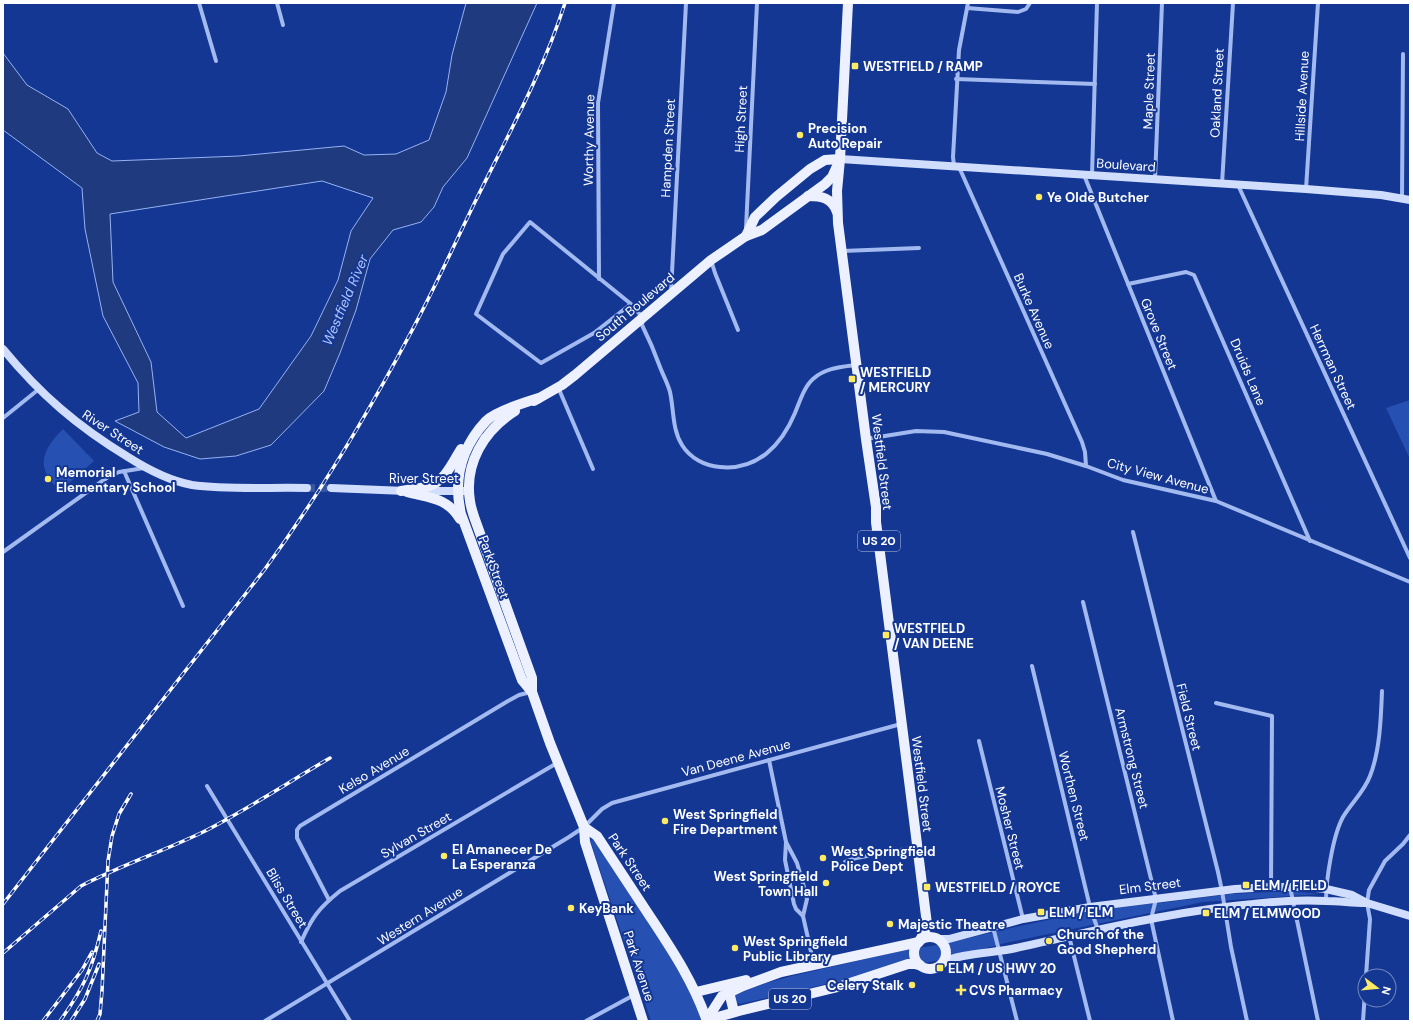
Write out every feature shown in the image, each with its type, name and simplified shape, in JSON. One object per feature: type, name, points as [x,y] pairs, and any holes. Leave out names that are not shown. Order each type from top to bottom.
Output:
[{"type":"main road","name":"Westfield Street","points":[[848,3],[837,212],[856,366],[876,507],[876,522],[927,924],[936,938]]},
{"type":"main road","name":"South Boulevard","points":[[470,490],[470,475],[474,460],[487,434],[503,420],[558,387],[586,366],[711,260],[746,236],[762,230],[825,184],[832,176],[840,159],[825,160],[810,169],[776,197],[756,217],[746,236]]},
{"type":"main road","name":"Boulevard","points":[[840,159],[1306,189],[1370,194],[1406,199]]},
{"type":"main road","points":[[808,196],[827,199],[832,202],[837,212]]},
{"type":"main road","name":"River Street","points":[[3,349],[39,389],[80,426],[146,468],[180,482],[192,485],[218,487],[307,488]]},
{"type":"main road","name":"South Boulevard","points":[[458,492],[458,480],[465,453],[472,440],[486,421],[507,410],[539,398]]},
{"type":"main road","points":[[401,491],[425,487],[438,482],[470,436],[486,421]]},
{"type":"main road","name":"River Street","points":[[331,488],[458,492],[470,490]]},
{"type":"main road","name":"Park Street","points":[[470,490],[470,501],[477,525],[532,678],[532,692]]},
{"type":"main road","points":[[401,491],[433,498],[451,507],[459,517],[464,529],[468,533]]},
{"type":"main road","name":"Park Street","points":[[458,492],[460,510],[522,680],[532,692],[558,763],[584,827],[597,836],[675,954],[696,992],[707,1021]]},
{"type":"main road","name":"Park Avenue","points":[[584,827],[585,842],[643,1021]]},
{"type":"main road","name":"Elm Street","points":[[936,938],[949,939],[1022,919],[1090,906],[1271,887],[1326,890],[1352,895],[1367,903],[1410,916]]},
{"type":"main road","name":"Elm Street","points":[[942,963],[957,957],[1000,952],[1069,936],[1194,911],[1293,901],[1367,903]]},
{"type":"main road","points":[[927,924],[926,931],[915,949],[914,954],[916,960],[920,965],[928,969],[933,969],[942,963]]},
{"type":"main road","points":[[919,941],[925,938],[936,938]]},
{"type":"main road","name":"US 20","points":[[936,938],[944,944],[946,949],[946,954],[942,963]]},
{"type":"main road","name":"US 20","points":[[707,1021],[722,996],[781,972],[919,941]]},
{"type":"main road","name":"US 20","points":[[707,1021],[734,1012],[830,989],[908,964],[920,965]]},
{"type":"main road","points":[[696,992],[781,972]]},
{"type":"main road","points":[[729,992],[734,1012]]},
{"type":"street","points":[[199,3],[216,61]]},
{"type":"street","points":[[277,3],[283,25]]},
{"type":"street","name":"Worthy Avenue","points":[[599,279],[598,102],[614,3]]},
{"type":"street","name":"Hampden Street","points":[[671,294],[686,3]]},
{"type":"street","name":"High Street","points":[[746,236],[757,3]]},
{"type":"street","points":[[956,166],[953,157],[956,79],[960,41],[968,3]]},
{"type":"street","points":[[967,8],[1018,12],[1026,9],[1030,3]]},
{"type":"street","points":[[1088,175],[1095,84],[1097,3]]},
{"type":"street","name":"Maple Street","points":[[1155,179],[1162,3]]},
{"type":"street","name":"Oakland Street","points":[[1222,184],[1233,3]]},
{"type":"street","name":"Hillside Avenue","points":[[1306,189],[1318,3]]},
{"type":"street","points":[[1403,54],[1406,199]]},
{"type":"street","points":[[956,79],[1095,84]]},
{"type":"street","name":"Burke Avenue","points":[[956,166],[1082,442],[1085,452],[1086,466]]},
{"type":"street","name":"Grove Street","points":[[1088,175],[1128,284],[1216,501]]},
{"type":"street","name":"Herrman Street","points":[[1238,185],[1410,558]]},
{"type":"street","points":[[631,304],[594,333],[541,363],[476,314],[503,254],[530,222],[631,304],[643,318],[642,325],[668,387],[680,441],[692,456],[705,464],[724,468],[749,463],[764,456],[775,446],[785,434],[806,388],[811,381],[830,369],[856,366]]},
{"type":"street","points":[[841,251],[919,248]]},
{"type":"street","points":[[711,260],[738,330]]},
{"type":"street","name":"Druids Lane","points":[[1128,284],[1186,272],[1194,275],[1310,541]]},
{"type":"street","points":[[558,387],[593,469]]},
{"type":"street","points":[[3,418],[39,389]]},
{"type":"street","name":"City View Avenue","points":[[866,439],[916,431],[944,432],[1047,454],[1086,466],[1123,480],[1216,501],[1410,582]]},
{"type":"street","points":[[3,552],[108,477],[124,471],[146,468]]},
{"type":"street","points":[[124,471],[183,606]]},
{"type":"street","name":"Field Street","points":[[1133,532],[1222,891],[1231,947],[1248,1021]]},
{"type":"street","name":"Armstrong Street","points":[[1083,602],[1156,899],[1151,919]]},
{"type":"street","name":"Worthen Street","points":[[1032,666],[1090,906],[1098,930]]},
{"type":"street","points":[[1326,901],[1327,880],[1339,827],[1345,814],[1362,792],[1372,770],[1378,738],[1382,691]]},
{"type":"street","name":"Kelso Avenue","points":[[329,900],[297,838],[297,830],[300,826],[508,701],[519,695],[532,692]]},
{"type":"street","points":[[1216,704],[1272,716],[1271,887]]},
{"type":"street","name":"Van Deene Avenue","points":[[584,827],[602,809],[612,803],[901,724]]},
{"type":"street","name":"Mosher Street","points":[[979,741],[1022,919]]},
{"type":"street","points":[[768,760],[786,842],[785,860],[794,904],[796,909],[803,916]]},
{"type":"street","name":"Sylvan Street","points":[[301,942],[314,915],[329,900],[357,881],[558,763]]},
{"type":"street","name":"Bliss Street","points":[[207,786],[350,1021]]},
{"type":"street","name":"Western Avenue","points":[[265,1021],[584,827]]},
{"type":"street","points":[[1367,968],[1370,919],[1367,903],[1369,890],[1383,863],[1403,844],[1410,835]]},
{"type":"street","points":[[786,842],[796,858],[807,899],[803,916],[814,965]]},
{"type":"street","points":[[845,862],[856,858],[917,847]]},
{"type":"street","points":[[1290,887],[1318,1021]]},
{"type":"street","points":[[1151,919],[1173,1021]]},
{"type":"street","points":[[993,927],[1017,1021]]},
{"type":"street","points":[[1069,936],[1090,1021]]},
{"type":"street","points":[[586,1021],[635,995]]},
{"type":"street","points":[[1363,1021],[1364,1008]]},
{"type":"shaded area","points":[[1410,400],[1410,459],[1386,408]]},
{"type":"shaded area","points":[[63,429],[94,461],[60,491],[47,475],[44,467],[44,460],[50,445]]},
{"type":"shaded area","points":[[593,839],[675,962],[699,1009],[703,1021],[651,1021],[590,840]]},
{"type":"shaded area","points":[[1272,892],[1320,894],[1203,902],[1005,943],[945,959],[869,974],[740,1004],[735,1002],[735,995],[766,983],[792,976],[904,950],[944,944],[1079,913],[1123,906],[1230,894]]},
{"type":"water","name":"Westfield River","points":[[466,3],[537,3],[467,158],[443,187],[434,207],[421,222],[393,230],[370,259],[356,310],[324,391],[271,445],[236,456],[200,459],[164,447],[115,421],[139,412],[138,383],[103,316],[85,229],[82,188],[3,130],[3,53],[27,85],[68,109],[97,153],[112,161],[239,156],[344,146],[364,155],[396,154],[429,140],[446,92],[452,55]],"holes":[[[322,181],[373,198],[351,231],[338,280],[311,336],[259,409],[186,438],[157,412],[151,362],[113,282],[110,214]]]},
{"type":"tunnel","points":[[307,488],[331,488]]},
{"type":"railway","points":[[3,904],[265,569],[323,484],[359,426],[418,319],[536,79],[565,3]]},
{"type":"railway","points":[[3,953],[81,886],[201,833],[250,806],[330,758]]},
{"type":"railway","points":[[97,1021],[100,1014],[102,991],[108,861],[112,836],[119,814],[131,794]]},
{"type":"railway","points":[[60,1021],[86,979],[101,931]]},
{"type":"railway","points":[[43,1021],[82,970],[92,952]]},
{"type":"railway","points":[[71,1021],[85,999],[99,964]]},
{"type":"place","name":"WESTFIELD / RAMP","points":[[855,66]]},
{"type":"place","name":"Precision Auto Repair","points":[[800,135]]},
{"type":"place","name":"Ye Olde Butcher","points":[[1039,197]]},
{"type":"place","name":"WESTFIELD / MERCURY","points":[[852,379]]},
{"type":"place","name":"Memorial Elementary School","points":[[48,479]]},
{"type":"place","name":"WESTFIELD / VAN DEENE","points":[[886,635]]},
{"type":"place","name":"West Springfield Fire Department","points":[[665,821]]},
{"type":"place","name":"El Amanecer De La Esperanza","points":[[444,856]]},
{"type":"place","name":"West Springfield Police Dept","points":[[823,858]]},
{"type":"place","name":"West Springfield Town Hall","points":[[826,883]]},
{"type":"place","name":"ELM / FIELD","points":[[1246,885]]},
{"type":"place","name":"WESTFIELD / ROYCE","points":[[927,887]]},
{"type":"place","name":"KeyBank","points":[[571,908]]},
{"type":"place","name":"ELM / ELM","points":[[1041,912]]},
{"type":"place","name":"ELM / ELMWOOD","points":[[1206,913]]},
{"type":"place","name":"Majestic Theatre","points":[[890,924]]},
{"type":"place","name":"Church of the Good Shepherd","points":[[1049,941]]},
{"type":"place","name":"West Springfield Public Library","points":[[735,948]]},
{"type":"place","name":"ELM / US HWY 20","points":[[940,968]]},
{"type":"place","name":"Celery Stalk","points":[[912,985]]},
{"type":"place","name":"CVS Pharmacy","points":[[961,990]]}]
